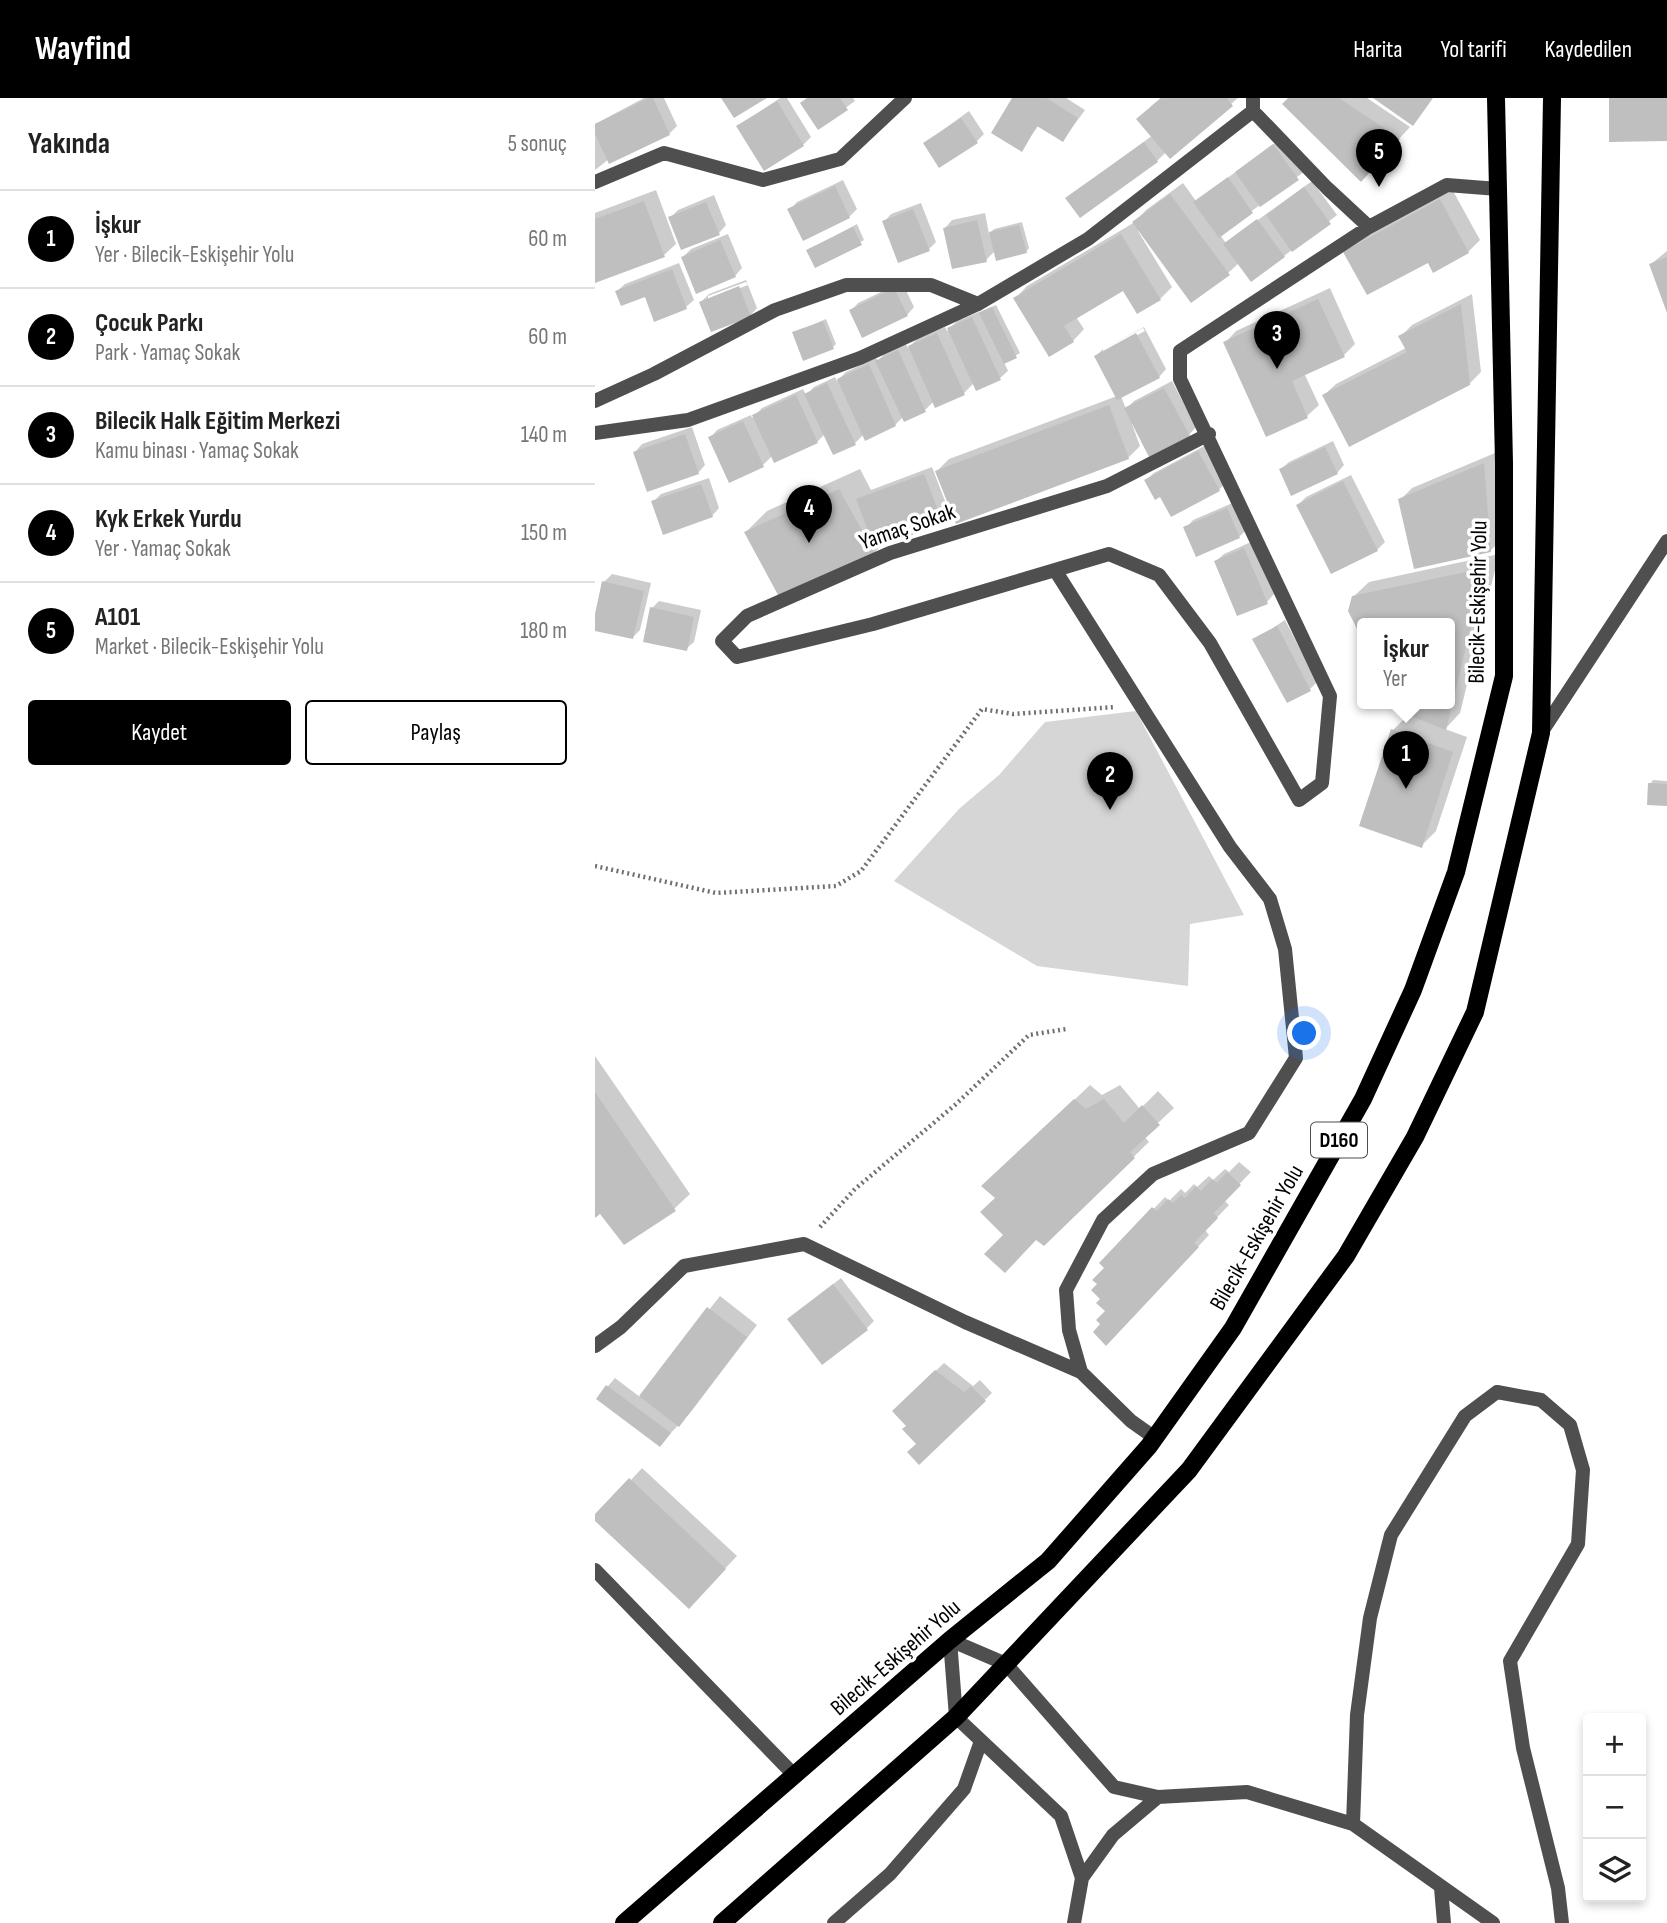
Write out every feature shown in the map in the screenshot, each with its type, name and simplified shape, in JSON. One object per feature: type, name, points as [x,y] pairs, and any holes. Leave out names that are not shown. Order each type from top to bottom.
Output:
[{"type":"main road","name":"Bilecik-Eskişehir Yolu","points":[[624,1923],[950,1640],[1048,1562],[1155,1438],[1233,1328],[1363,1099],[1413,989],[1456,872],[1504,676],[1496,98]]},
{"type":"main road","name":"D160","points":[[722,1923],[956,1717],[1189,1470],[1346,1256],[1415,1137],[1475,1012],[1541,733],[1552,98]]},
{"type":"street","points":[[595,182],[664,153],[763,180],[840,159],[905,98]]},
{"type":"street","points":[[595,432],[688,420],[860,358],[978,304],[1089,239],[1253,104],[1327,188],[1369,227]]},
{"type":"street","points":[[1081,1372],[1069,1330],[1066,1290],[1103,1220],[1153,1174],[1249,1133],[1296,1058],[1285,949],[1270,900],[1230,847],[1055,570],[1109,554],[1159,575],[1210,643],[1299,800],[1322,783],[1330,696],[1209,434],[1180,379],[1180,351],[1369,227],[1447,186],[1498,189]]},
{"type":"street","points":[[595,401],[654,374],[775,310],[846,285],[930,285],[978,304]]},
{"type":"street","name":"Yamaç Sokak","points":[[1055,570],[873,624],[737,657],[722,641],[747,616],[890,553],[1107,486],[1209,434]]},
{"type":"street","points":[[1541,733],[1667,541]]},
{"type":"street","points":[[595,1346],[621,1327],[684,1266],[804,1244],[965,1322],[1081,1372],[1131,1421],[1155,1438]]},
{"type":"street","points":[[1353,1824],[1357,1715],[1368,1632],[1391,1535],[1465,1416],[1497,1392],[1541,1400],[1570,1425],[1583,1470],[1578,1544],[1510,1661],[1523,1748],[1558,1888],[1562,1923]]},
{"type":"street","points":[[595,1570],[795,1776]]},
{"type":"street","points":[[1082,1878],[1061,1816],[956,1717],[950,1640],[1006,1664],[1114,1787],[1158,1797],[1247,1792],[1353,1824],[1493,1923]]},
{"type":"street","points":[[834,1923],[890,1874],[964,1789],[981,1741]]},
{"type":"street","points":[[1074,1923],[1082,1878],[1113,1835],[1158,1797]]},
{"type":"street","points":[[1441,1888],[1444,1923]]},
{"type":"path","points":[[595,866],[716,893],[836,886],[861,872],[982,709],[1013,714],[1139,705]]},
{"type":"path","points":[[804,1244],[855,1189],[955,1105],[1029,1035],[1066,1029]]},
{"type":"shaded area","points":[[1136,711],[1244,915],[1190,924],[1188,986],[1037,966],[894,881],[960,808],[999,775],[1045,722]]},
{"type":"building","points":[[653,98],[670,135],[609,164],[595,134],[595,124]]},
{"type":"building","points":[[721,98],[767,98],[734,118]]},
{"type":"building","points":[[807,98],[840,98],[848,110],[818,130],[800,103]]},
{"type":"building","points":[[1012,98],[1046,98],[1078,118],[1063,142],[1037,126],[1022,152],[991,133]]},
{"type":"building","points":[[1161,98],[1227,98],[1233,106],[1170,159],[1136,119]]},
{"type":"building","points":[[1288,98],[1339,98],[1400,139],[1361,182],[1282,104]]},
{"type":"building","points":[[1373,98],[1433,98],[1413,126]]},
{"type":"building","points":[[1609,98],[1667,98],[1667,141],[1609,142]]},
{"type":"building","points":[[777,101],[804,146],[764,171],[736,126]]},
{"type":"building","points":[[961,118],[978,143],[939,168],[923,143]]},
{"type":"building","points":[[1144,142],[1158,162],[1080,218],[1065,198]]},
{"type":"building","points":[[1273,144],[1299,180],[1260,207],[1235,172]]},
{"type":"building","points":[[1228,177],[1253,213],[1219,238],[1193,202]]},
{"type":"building","points":[[835,186],[850,218],[803,241],[787,209]]},
{"type":"building","points":[[1304,187],[1331,224],[1292,252],[1266,215]]},
{"type":"building","points":[[1170,194],[1230,275],[1191,303],[1132,222]]},
{"type":"building","points":[[1440,199],[1469,253],[1433,273],[1428,263],[1367,295],[1343,252]]},
{"type":"building","points":[[644,201],[665,257],[595,283],[595,219]]},
{"type":"building","points":[[706,202],[720,235],[681,250],[668,217]]},
{"type":"building","points":[[913,209],[930,251],[898,263],[882,221]]},
{"type":"building","points":[[1257,219],[1285,257],[1251,282],[1223,244]]},
{"type":"building","points":[[977,220],[987,262],[952,269],[943,228]]},
{"type":"building","points":[[1019,225],[1027,253],[996,261],[989,232]]},
{"type":"building","points":[[853,227],[862,245],[815,268],[806,250]]},
{"type":"building","points":[[1121,234],[1161,300],[1137,314],[1123,291],[1064,326],[1074,342],[1049,357],[1013,298]]},
{"type":"building","points":[[720,240],[736,277],[696,294],[681,257]]},
{"type":"building","points":[[1667,257],[1667,313],[1649,264]]},
{"type":"building","points":[[672,269],[687,309],[654,322],[645,297],[621,306],[615,291]]},
{"type":"building","points":[[739,286],[751,317],[711,332],[699,302]]},
{"type":"building","points":[[894,288],[908,316],[862,338],[849,310]]},
{"type":"building","points":[[1318,299],[1345,357],[1292,381],[1308,418],[1266,437],[1223,342]]},
{"type":"building","points":[[1461,304],[1470,385],[1349,447],[1322,395],[1407,352],[1398,336]]},
{"type":"building","points":[[992,307],[1017,358],[1004,364],[979,313]]},
{"type":"building","points":[[972,317],[1001,380],[976,391],[947,328]]},
{"type":"building","points":[[823,321],[834,349],[803,361],[792,332]]},
{"type":"building","points":[[937,333],[965,395],[935,408],[908,346]]},
{"type":"building","points":[[1136,333],[1160,378],[1117,400],[1094,356]]},
{"type":"building","points":[[898,350],[926,412],[904,422],[875,361]]},
{"type":"building","points":[[869,364],[896,426],[865,441],[837,379]]},
{"type":"building","points":[[827,383],[856,445],[833,455],[804,394]]},
{"type":"building","points":[[1164,388],[1190,436],[1149,457],[1124,408]]},
{"type":"building","points":[[796,395],[818,443],[774,463],[752,415]]},
{"type":"building","points":[[1109,405],[1129,459],[956,524],[935,471]]},
{"type":"building","points":[[743,421],[764,467],[729,483],[708,437]]},
{"type":"building","points":[[685,434],[699,474],[647,492],[633,452]]},
{"type":"building","points":[[1325,447],[1338,474],[1291,496],[1279,469]]},
{"type":"building","points":[[1198,451],[1220,491],[1171,517],[1160,497],[1155,500],[1144,480]]},
{"type":"building","points":[[1484,463],[1491,552],[1414,569],[1398,499]]},
{"type":"building","points":[[924,474],[943,523],[875,549],[856,499]]},
{"type":"building","points":[[1343,481],[1378,551],[1331,574],[1296,505]]},
{"type":"building","points":[[701,484],[713,517],[663,535],[651,501]]},
{"type":"building","points":[[839,489],[875,554],[778,595],[744,532]]},
{"type":"building","points":[[1227,508],[1240,538],[1196,557],[1183,527]]},
{"type":"building","points":[[1244,548],[1268,604],[1237,616],[1214,561]]},
{"type":"building","points":[[1485,568],[1455,693],[1455,618],[1357,618],[1357,629],[1348,611],[1352,596]]},
{"type":"building","points":[[602,581],[644,591],[633,639],[595,631],[595,614]]},
{"type":"building","points":[[650,607],[694,617],[687,651],[643,642]]},
{"type":"building","points":[[1277,626],[1311,691],[1287,703],[1252,639]]},
{"type":"building","points":[[1393,709],[1451,709],[1446,730]]},
{"type":"building","points":[[1391,729],[1453,752],[1422,848],[1359,826]]},
{"type":"building","points":[[1648,783],[1667,784],[1667,806],[1647,805]]},
{"type":"building","points":[[595,1092],[676,1211],[624,1245],[600,1214],[595,1218]]},
{"type":"building","points":[[1074,1099],[1086,1109],[1104,1099],[1124,1123],[1142,1105],[1160,1125],[1130,1152],[1135,1158],[1044,1246],[1036,1240],[1005,1273],[984,1254],[1003,1235],[980,1212],[995,1198],[981,1186]]},
{"type":"building","points":[[1227,1172],[1241,1185],[1214,1213],[1218,1218],[1194,1243],[1199,1247],[1106,1346],[1093,1332],[1100,1324],[1096,1320],[1105,1311],[1096,1303],[1100,1299],[1091,1290],[1097,1284],[1092,1280],[1104,1268],[1099,1263],[1152,1207],[1157,1211],[1168,1199],[1173,1203],[1181,1195],[1185,1198],[1196,1186],[1201,1191],[1212,1179],[1217,1183]]},
{"type":"building","points":[[833,1284],[868,1330],[822,1365],[787,1319]]},
{"type":"building","points":[[707,1307],[747,1337],[679,1427],[639,1396]]},
{"type":"building","points":[[935,1370],[964,1392],[971,1386],[986,1401],[919,1465],[907,1452],[916,1444],[902,1429],[906,1426],[892,1411]]},
{"type":"building","points":[[606,1385],[671,1433],[660,1447],[596,1399]]},
{"type":"building","points":[[629,1478],[726,1569],[689,1609],[595,1521],[595,1514]]},
{"type":"place","name":"A101","points":[[1379,187]]},
{"type":"place","name":"Bilecik Halk Eğitim Merkezi","points":[[1277,369]]},
{"type":"place","name":"Kyk Erkek Yurdu","points":[[809,543]]},
{"type":"place","name":"İşkur","points":[[1406,789]]},
{"type":"place","name":"Çocuk Parkı","points":[[1110,810]]}]
